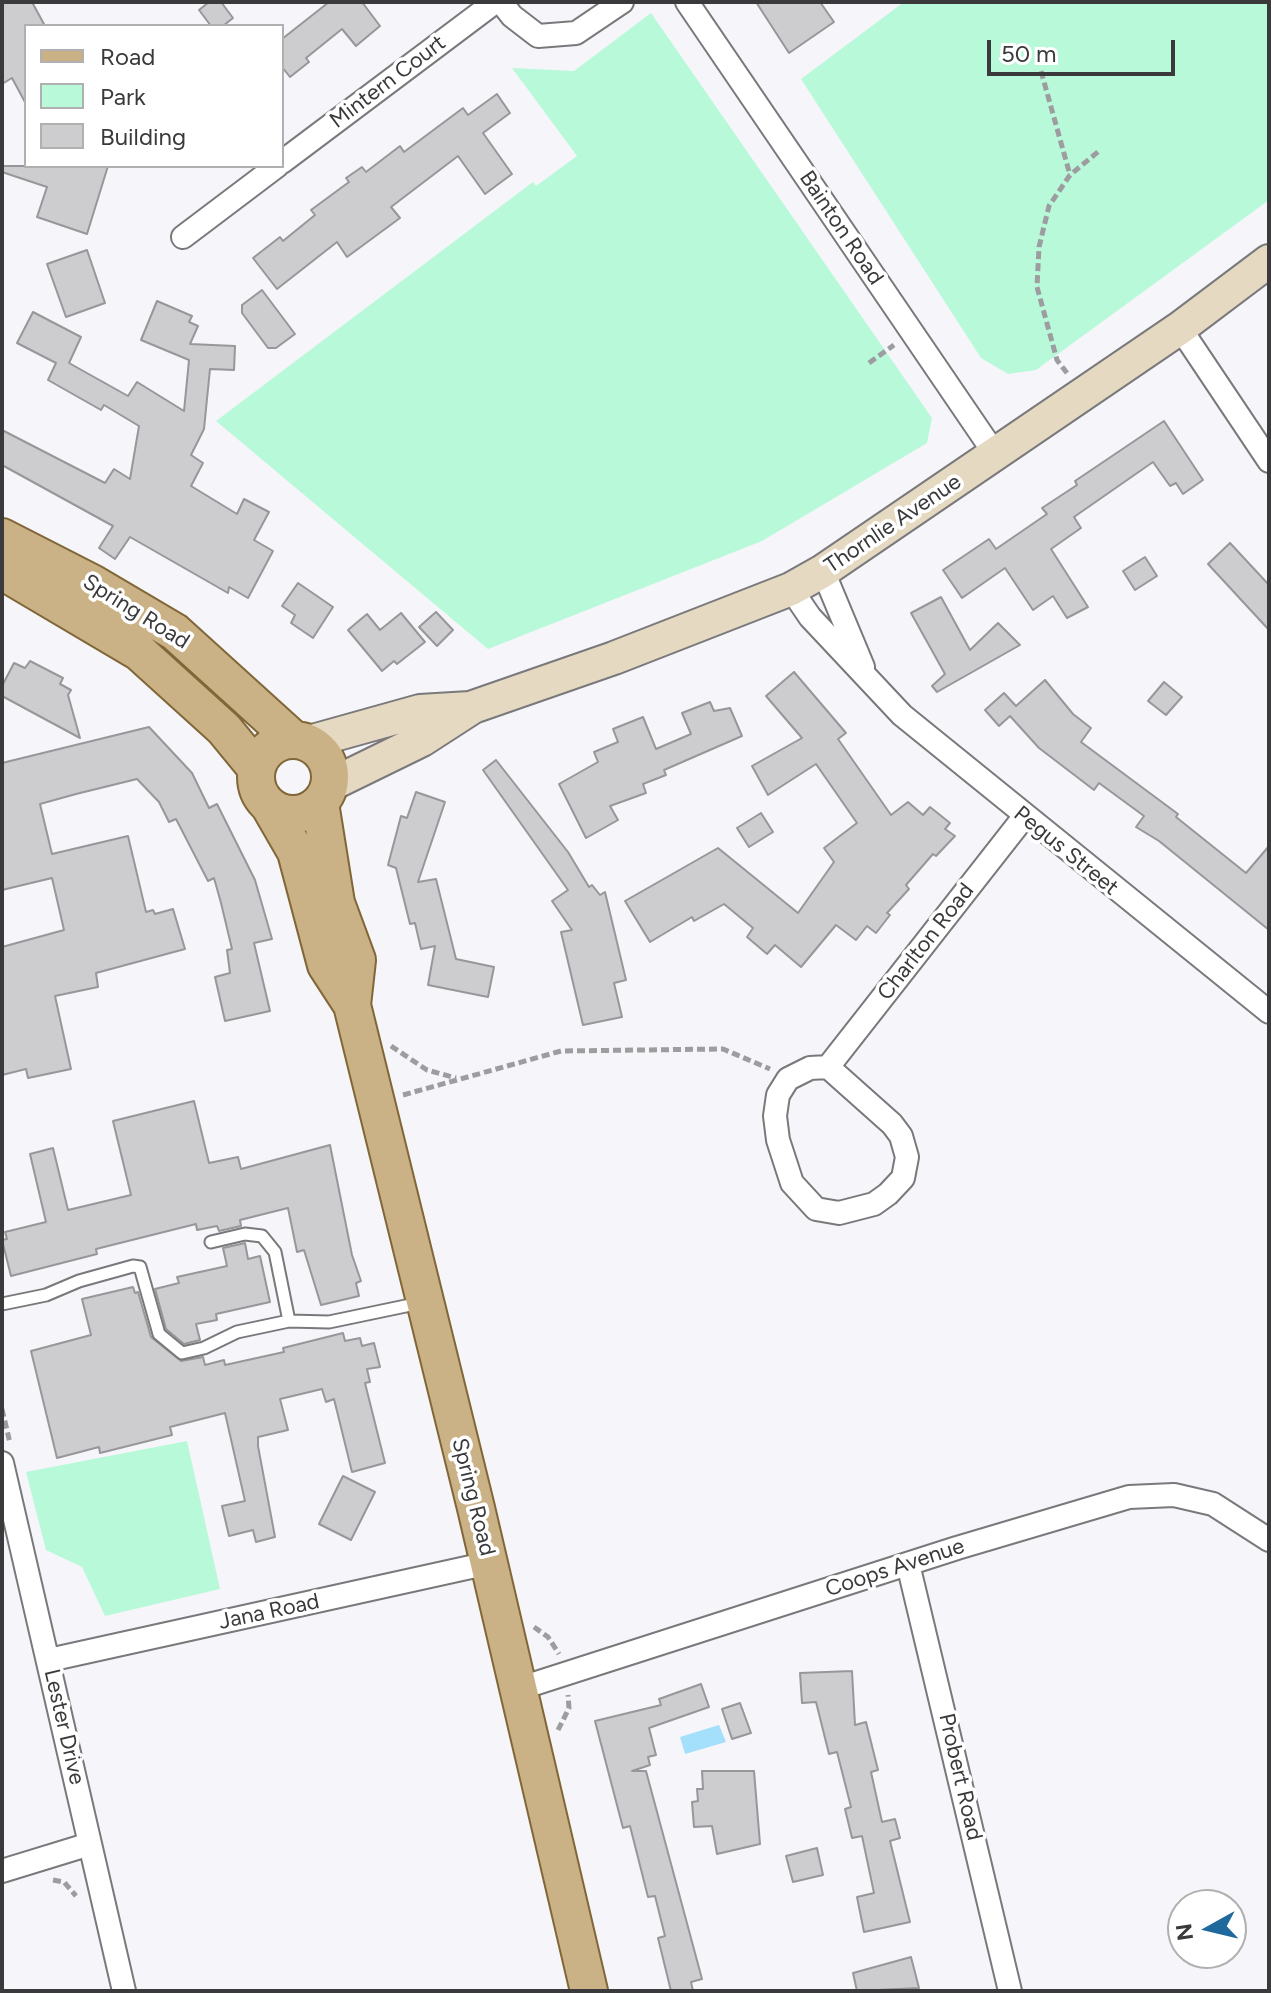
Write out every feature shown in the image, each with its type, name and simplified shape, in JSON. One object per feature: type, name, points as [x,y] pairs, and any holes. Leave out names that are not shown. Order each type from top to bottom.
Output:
[{"type":"main road","name":"Thornlie Avenue","points":[[325,794],[422,740],[473,707],[614,658],[791,589],[823,571],[1180,328],[1269,261]]},
{"type":"main road","name":"Spring Road","points":[[2,537],[92,583],[175,632],[327,760],[325,794],[336,903],[357,960],[352,1005]]},
{"type":"main road","name":"Spring Road","points":[[2,571],[139,652],[224,729],[256,768],[257,790],[296,852],[326,965],[352,1005],[489,1563],[589,1991]]},
{"type":"main road","name":"Thornlie Avenue","points":[[301,741],[420,711],[473,707]]},
{"type":"main road","points":[[256,768],[269,748],[301,741]]},
{"type":"main road","points":[[270,807],[290,815],[312,810],[325,794]]},
{"type":"street","name":"Mintern Court","points":[[284,160],[495,2]]},
{"type":"street","points":[[501,2],[512,16],[538,36],[576,33],[622,2]]},
{"type":"street","name":"Bainton Road","points":[[687,2],[995,454]]},
{"type":"street","points":[[183,237],[274,168]]},
{"type":"street","points":[[1180,328],[1269,461]]},
{"type":"street","name":"Pegus Street","points":[[823,571],[870,683]]},
{"type":"street","name":"Pegus Street","points":[[791,589],[810,617],[902,715],[1024,817],[1269,1012]]},
{"type":"street","name":"Charlton Road","points":[[828,1067],[1024,817]]},
{"type":"street","points":[[828,1067],[892,1124],[906,1148],[906,1169],[896,1187],[874,1204],[851,1211],[826,1213],[816,1209],[799,1193],[786,1171],[775,1116],[778,1095],[788,1079],[798,1072],[828,1067]]},
{"type":"street","name":"Lester Drive","points":[[2,1463],[124,1991]]},
{"type":"street","name":"Coops Avenue","points":[[518,1689],[1104,1502],[1150,1494],[1213,1504],[1269,1540]]},
{"type":"street","name":"Jana Road","points":[[49,1660],[489,1563]]},
{"type":"street","name":"Probert Road","points":[[908,1564],[1010,1991]]},
{"type":"street","points":[[2,1871],[90,1844]]},
{"type":"lane","points":[[211,1242],[245,1234],[262,1236],[275,1252],[289,1321]]},
{"type":"lane","points":[[2,1304],[46,1295],[79,1281],[133,1266],[140,1267],[145,1275],[159,1334],[182,1353],[204,1348],[237,1332],[289,1321],[329,1322],[425,1302]]},
{"type":"path","points":[[1041,71],[1070,175]]},
{"type":"path","points":[[1069,377],[1057,360],[1048,331],[1037,287],[1036,268],[1046,214],[1070,175],[1099,151]]},
{"type":"path","points":[[869,363],[898,343]]},
{"type":"path","points":[[390,1045],[427,1070],[459,1078]]},
{"type":"path","points":[[402,1095],[561,1051],[723,1049],[750,1058],[788,1079]]},
{"type":"path","points":[[45,1878],[64,1882],[79,1900],[101,1892]]},
{"type":"green space","points":[[904,2],[1269,2],[1269,200],[1036,370],[1008,374],[981,358],[801,79]]},
{"type":"green space","points":[[651,13],[932,418],[927,443],[762,541],[488,649],[216,421],[533,182],[536,186],[577,156],[512,68],[574,71]]},
{"type":"green space","points":[[187,1441],[220,1589],[105,1616],[82,1567],[46,1550],[26,1472]]},
{"type":"water","points":[[719,1725],[726,1742],[685,1754],[680,1737]]},
{"type":"building","points":[[2,2],[32,2],[44,24],[24,24],[24,100],[12,78],[2,84]]},
{"type":"building","points":[[209,2],[221,2],[233,18],[226,24],[210,24],[199,10]]},
{"type":"building","points":[[329,2],[362,2],[380,26],[356,46],[342,29],[306,58],[309,62],[290,77],[284,70],[284,37]]},
{"type":"building","points":[[756,2],[820,2],[834,22],[789,53]]},
{"type":"building","points":[[497,94],[510,113],[483,133],[512,174],[485,194],[458,156],[391,207],[400,218],[347,257],[337,242],[277,289],[253,258],[280,237],[283,241],[315,215],[311,210],[349,182],[346,178],[362,167],[366,172],[400,146],[404,152],[463,108],[468,115]]},
{"type":"building","points":[[2,166],[107,168],[87,234],[37,217],[47,187],[2,172]]},
{"type":"building","points":[[87,250],[105,303],[66,317],[47,264]]},
{"type":"building","points":[[262,290],[295,334],[276,348],[268,348],[242,313],[242,305]]},
{"type":"building","points":[[157,301],[192,316],[189,322],[198,326],[190,344],[235,346],[234,370],[210,369],[204,429],[191,455],[203,463],[191,486],[237,514],[244,499],[269,512],[254,540],[273,551],[248,598],[229,587],[228,593],[130,537],[115,559],[99,548],[113,526],[2,465],[2,430],[105,483],[114,469],[130,479],[139,426],[104,405],[101,410],[48,380],[56,363],[17,343],[33,312],[81,337],[69,363],[128,396],[137,382],[184,411],[189,360],[141,340]]},
{"type":"building","points":[[1164,421],[1203,480],[1183,494],[1176,483],[1170,486],[1153,462],[1074,517],[1081,528],[1051,549],[1088,607],[1067,618],[1053,596],[1033,610],[1005,568],[962,598],[943,570],[989,539],[996,549],[1047,514],[1042,508],[1077,485],[1075,481]]},
{"type":"building","points":[[1230,543],[1269,585],[1269,630],[1208,564]]},
{"type":"building","points":[[1145,557],[1157,576],[1135,590],[1123,571]]},
{"type":"building","points":[[298,583],[333,607],[313,638],[291,623],[295,615],[282,606]]},
{"type":"building","points":[[941,597],[970,650],[998,623],[1020,645],[937,692],[932,686],[945,674],[911,613]]},
{"type":"building","points":[[436,612],[453,630],[437,646],[419,627]]},
{"type":"building","points":[[401,613],[425,642],[397,664],[394,661],[382,671],[348,630],[367,614],[380,630]]},
{"type":"building","points":[[30,661],[63,678],[60,684],[71,690],[68,695],[80,738],[2,696],[2,686],[14,663],[25,668]]},
{"type":"building","points":[[794,672],[846,733],[838,739],[891,815],[908,802],[923,815],[930,807],[950,823],[945,829],[955,836],[936,856],[933,854],[906,885],[909,889],[887,913],[890,915],[876,933],[867,926],[856,940],[836,925],[801,967],[775,945],[767,954],[747,937],[753,928],[724,904],[694,921],[692,917],[650,942],[625,901],[718,848],[798,913],[834,862],[824,848],[857,823],[816,764],[768,795],[752,766],[802,738],[766,696]]},
{"type":"building","points":[[1045,680],[1073,714],[1091,728],[1081,742],[1178,814],[1176,817],[1246,873],[1269,846],[1269,930],[1159,841],[1136,827],[1144,816],[1099,783],[1094,790],[1039,748],[1010,716],[999,726],[985,710],[1004,693],[1016,706]]},
{"type":"building","points":[[1164,682],[1182,697],[1166,715],[1148,701]]},
{"type":"building","points":[[710,702],[714,711],[730,708],[742,736],[664,770],[666,775],[643,784],[646,793],[610,806],[618,820],[586,838],[559,784],[598,762],[594,752],[618,742],[613,729],[643,717],[656,749],[691,734],[682,713]]},
{"type":"building","points":[[149,727],[192,773],[209,808],[217,804],[255,880],[272,939],[254,943],[270,1011],[225,1021],[215,977],[230,973],[227,950],[232,949],[214,878],[208,881],[176,819],[169,822],[159,802],[137,779],[40,804],[52,854],[128,836],[146,912],[153,910],[155,914],[173,909],[185,949],[96,973],[98,987],[55,996],[71,1069],[28,1078],[26,1069],[2,1075],[2,947],[64,930],[52,878],[2,890],[2,763]]},
{"type":"building","points":[[496,760],[568,852],[589,887],[592,885],[600,895],[605,892],[626,980],[614,983],[622,1017],[583,1025],[561,932],[572,930],[552,901],[568,890],[483,770]]},
{"type":"building","points":[[416,792],[445,802],[418,882],[436,879],[456,959],[494,967],[488,997],[428,985],[435,946],[421,949],[415,923],[410,924],[396,868],[388,865],[401,816],[407,818]]},
{"type":"building","points":[[761,813],[773,832],[749,847],[737,828]]},
{"type":"building","points":[[194,1101],[209,1163],[238,1157],[241,1169],[330,1145],[352,1255],[361,1281],[356,1283],[359,1296],[321,1305],[304,1250],[297,1252],[288,1208],[240,1220],[241,1226],[219,1231],[217,1226],[197,1230],[196,1224],[96,1249],[97,1254],[11,1276],[2,1240],[7,1239],[5,1232],[46,1222],[30,1154],[53,1148],[68,1210],[131,1195],[113,1121]]},
{"type":"building","points":[[245,1243],[248,1259],[260,1256],[270,1302],[216,1314],[217,1320],[196,1324],[200,1340],[184,1344],[166,1329],[155,1289],[179,1283],[177,1277],[227,1266],[223,1248]]},
{"type":"building","points":[[133,1287],[135,1293],[138,1292],[151,1337],[181,1361],[203,1357],[205,1365],[224,1360],[225,1365],[284,1352],[283,1348],[343,1333],[345,1341],[360,1338],[362,1346],[374,1343],[380,1367],[367,1369],[370,1382],[365,1383],[385,1463],[352,1472],[334,1399],[326,1402],[322,1389],[280,1399],[288,1430],[258,1437],[275,1537],[256,1542],[253,1530],[229,1536],[222,1506],[245,1501],[225,1413],[170,1427],[172,1435],[100,1453],[99,1447],[57,1458],[31,1351],[91,1335],[82,1299]]},
{"type":"building","points":[[343,1476],[375,1492],[351,1540],[319,1524]]},
{"type":"building","points":[[852,1671],[855,1725],[866,1722],[878,1770],[871,1772],[882,1822],[895,1819],[900,1838],[890,1841],[910,1922],[864,1932],[857,1897],[874,1893],[862,1836],[852,1838],[845,1809],[851,1807],[837,1752],[829,1754],[816,1702],[802,1703],[800,1673]]},
{"type":"building","points":[[701,1684],[709,1707],[649,1728],[656,1755],[648,1757],[650,1765],[632,1771],[646,1771],[702,1979],[691,1982],[693,1991],[671,1991],[658,1938],[665,1936],[655,1896],[648,1897],[630,1826],[623,1828],[595,1721],[661,1705],[659,1699]]},
{"type":"building","points":[[740,1703],[751,1733],[732,1739],[722,1709]]},
{"type":"building","points":[[702,1771],[754,1771],[760,1844],[717,1854],[712,1826],[694,1827],[692,1802],[698,1801],[697,1789],[703,1789]]},
{"type":"building","points":[[817,1848],[823,1875],[793,1882],[786,1856]]},
{"type":"building","points":[[911,1957],[919,1988],[857,1991],[853,1973]]}]
